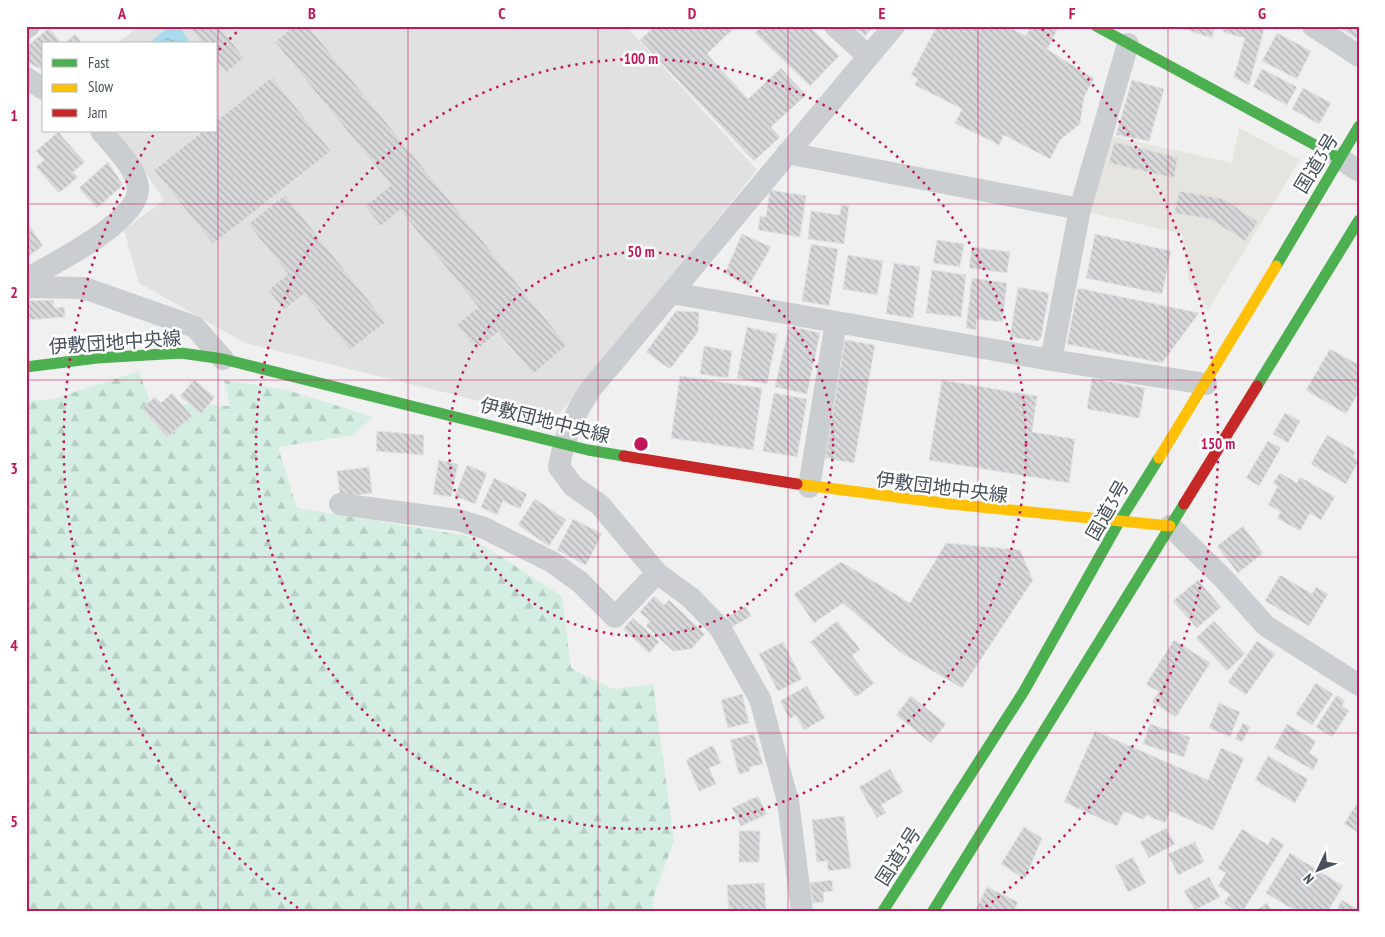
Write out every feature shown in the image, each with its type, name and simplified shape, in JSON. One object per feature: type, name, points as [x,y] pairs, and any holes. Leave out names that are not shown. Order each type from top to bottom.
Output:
[{"type":"main road","points":[[1096,26],[1339,158]]},
{"type":"main road","name":"国道3号","points":[[883,911],[1024,691],[1119,522],[1206,384],[1359,126]]},
{"type":"main road","points":[[933,911],[1359,220]]},
{"type":"main road","name":"伊敷団地中央線","points":[[26,367],[97,358],[181,353],[223,359],[615,456],[809,487],[1016,514],[1170,526]]},
{"type":"street","points":[[835,26],[868,56]]},
{"type":"street","points":[[802,911],[788,801],[760,699],[720,628],[691,598],[657,574],[600,505],[573,486],[559,467],[563,443],[574,415],[590,390],[894,26]]},
{"type":"street","points":[[1313,26],[1359,56]]},
{"type":"street","points":[[1052,360],[1080,209],[1128,44]]},
{"type":"street","points":[[26,279],[113,226],[133,207],[138,188],[125,157],[102,132]]},
{"type":"street","points":[[787,153],[1080,209]]},
{"type":"street","points":[[1339,158],[1359,171]]},
{"type":"street","points":[[26,287],[84,288],[195,327],[223,359]]},
{"type":"street","points":[[672,292],[1052,360],[1206,384]]},
{"type":"street","points":[[809,487],[836,322]]},
{"type":"street","points":[[340,504],[458,520],[484,528],[552,562],[580,582],[615,617],[657,574]]},
{"type":"street","points":[[1170,526],[1223,578],[1266,626],[1359,685]]},
{"type":"shaded area","points":[[139,26],[626,26],[757,170],[563,410],[552,419],[245,343],[139,283],[124,230],[164,200],[131,151],[114,132],[218,132],[218,42],[119,42]]},
{"type":"shaded area","points":[[1239,128],[1300,160],[1208,310],[1189,280],[1182,234],[1088,212],[1111,136],[1232,163]]},
{"type":"green space","points":[[139,371],[152,407],[186,404],[230,406],[224,380],[287,390],[373,417],[353,435],[278,447],[297,508],[468,536],[562,596],[571,668],[613,689],[653,684],[674,841],[653,898],[654,911],[26,911],[26,401],[53,399]]},
{"type":"water","points":[[170,26],[178,26],[190,42],[150,42]]},
{"type":"building","points":[[188,26],[219,26],[244,58],[226,73],[218,63],[218,42],[200,42]]},
{"type":"building","points":[[294,26],[308,26],[567,345],[533,374],[498,332],[477,350],[456,325],[478,307],[400,210],[381,226],[365,206],[391,185],[275,42]]},
{"type":"building","points":[[655,26],[736,26],[707,54],[748,99],[781,68],[806,95],[771,127],[780,137],[754,161],[640,40]]},
{"type":"building","points":[[756,26],[809,26],[839,56],[810,86],[755,33],[759,29]]},
{"type":"building","points":[[854,26],[874,26],[865,36]]},
{"type":"building","points":[[937,26],[1006,26],[1026,36],[1094,79],[1084,97],[1080,124],[1060,140],[1050,159],[1004,135],[999,145],[955,123],[962,109],[915,85],[918,78],[911,75]]},
{"type":"building","points":[[1031,26],[1048,26],[1057,30],[1047,50],[1026,36]]},
{"type":"building","points":[[1175,26],[1215,26],[1212,38]]},
{"type":"building","points":[[1224,26],[1265,26],[1249,85],[1234,77],[1245,38],[1223,32]]},
{"type":"building","points":[[1337,26],[1359,26],[1359,40]]},
{"type":"building","points":[[49,28],[60,42],[42,42],[42,70],[26,61],[26,47]]},
{"type":"building","points":[[1277,33],[1311,51],[1297,79],[1262,61]]},
{"type":"building","points":[[75,34],[81,42],[66,42]]},
{"type":"building","points":[[1262,69],[1297,87],[1287,105],[1253,87]]},
{"type":"building","points":[[272,77],[331,151],[213,244],[154,170],[202,132],[218,132],[218,119]]},
{"type":"building","points":[[1132,80],[1164,89],[1149,141],[1116,135]]},
{"type":"building","points":[[1303,88],[1331,103],[1319,124],[1292,109]]},
{"type":"building","points":[[58,132],[85,162],[73,172],[78,177],[59,193],[36,167],[44,160],[36,151]]},
{"type":"building","points":[[1114,142],[1178,157],[1174,178],[1109,163]]},
{"type":"building","points":[[108,162],[123,185],[97,208],[79,188]]},
{"type":"building","points":[[770,190],[806,196],[800,237],[758,230],[760,216],[766,217]]},
{"type":"building","points":[[1179,191],[1224,199],[1258,222],[1245,241],[1210,219],[1174,213]]},
{"type":"building","points":[[285,195],[386,322],[350,350],[304,294],[284,310],[268,290],[288,274],[248,224]]},
{"type":"building","points":[[841,205],[849,206],[844,244],[808,239],[811,211],[840,215]]},
{"type":"building","points":[[26,221],[43,246],[26,258]]},
{"type":"building","points":[[742,234],[771,247],[748,287],[725,273]]},
{"type":"building","points":[[1095,234],[1171,251],[1162,294],[1086,278]]},
{"type":"building","points":[[937,240],[964,244],[960,267],[933,263]]},
{"type":"building","points":[[811,244],[838,249],[829,306],[802,301]]},
{"type":"building","points":[[972,247],[1010,252],[1007,273],[969,268]]},
{"type":"building","points":[[848,255],[883,261],[877,295],[843,289]]},
{"type":"building","points":[[894,263],[920,267],[913,318],[886,314]]},
{"type":"building","points":[[932,270],[966,275],[961,317],[926,313]]},
{"type":"building","points":[[972,278],[1007,283],[1002,322],[977,319],[976,330],[966,328]]},
{"type":"building","points":[[1018,287],[1049,293],[1041,338],[1038,341],[1010,337]]},
{"type":"building","points":[[1078,288],[1199,313],[1162,363],[1067,344]]},
{"type":"building","points":[[53,300],[54,308],[64,307],[65,317],[26,320],[26,301]]},
{"type":"building","points":[[676,311],[699,312],[698,332],[670,369],[646,352]]},
{"type":"building","points":[[789,326],[820,333],[807,394],[775,387]]},
{"type":"building","points":[[747,327],[777,334],[767,384],[737,378]]},
{"type":"building","points":[[845,340],[875,345],[854,463],[825,458]]},
{"type":"building","points":[[704,346],[732,351],[728,378],[700,374]]},
{"type":"building","points":[[1330,349],[1359,365],[1359,392],[1346,414],[1306,390]]},
{"type":"building","points":[[680,376],[762,388],[753,450],[671,438]]},
{"type":"building","points":[[1092,378],[1145,388],[1139,418],[1087,409]]},
{"type":"building","points":[[194,380],[215,397],[201,414],[180,396]]},
{"type":"building","points":[[942,380],[1037,396],[1032,432],[1075,439],[1069,483],[929,460]]},
{"type":"building","points":[[172,393],[192,416],[167,437],[142,408],[155,397],[161,403]]},
{"type":"building","points":[[774,393],[807,399],[797,457],[763,451]]},
{"type":"building","points":[[1285,413],[1300,421],[1288,443],[1273,434]]},
{"type":"building","points":[[377,431],[424,435],[423,455],[376,451]]},
{"type":"building","points":[[1327,435],[1356,452],[1353,457],[1359,460],[1346,484],[1311,464]]},
{"type":"building","points":[[1268,441],[1281,448],[1259,486],[1246,478]]},
{"type":"building","points":[[439,460],[458,464],[451,497],[433,494]]},
{"type":"building","points":[[467,465],[487,473],[475,504],[455,496]]},
{"type":"building","points":[[369,467],[372,493],[340,497],[337,471]]},
{"type":"building","points":[[1280,473],[1297,483],[1300,477],[1335,497],[1321,520],[1310,513],[1300,531],[1277,518],[1281,512],[1268,505],[1278,486],[1273,483]]},
{"type":"building","points":[[494,478],[527,494],[520,509],[503,501],[497,515],[481,507]]},
{"type":"building","points":[[535,499],[566,520],[549,546],[518,525]]},
{"type":"building","points":[[573,519],[602,534],[586,565],[557,550]]},
{"type":"building","points":[[1243,526],[1263,553],[1238,573],[1217,546]]},
{"type":"building","points":[[946,543],[1020,550],[1033,580],[962,688],[900,652],[843,603],[814,623],[794,594],[841,562],[910,603]]},
{"type":"building","points":[[1280,575],[1312,594],[1316,587],[1328,594],[1309,626],[1265,601]]},
{"type":"building","points":[[1198,580],[1221,607],[1197,628],[1173,601]]},
{"type":"building","points":[[654,596],[664,605],[669,600],[705,634],[691,649],[673,651],[646,626],[650,621],[640,612]]},
{"type":"building","points":[[745,606],[751,616],[732,627],[726,618]]},
{"type":"building","points":[[633,618],[659,642],[649,653],[623,629]]},
{"type":"building","points":[[837,621],[860,649],[852,656],[874,683],[856,697],[810,642]]},
{"type":"building","points":[[1214,621],[1245,654],[1227,671],[1196,638]]},
{"type":"building","points":[[1174,640],[1210,663],[1176,717],[1152,702],[1159,692],[1146,684]]},
{"type":"building","points":[[1257,641],[1275,654],[1246,695],[1228,682]]},
{"type":"building","points":[[783,642],[802,679],[778,691],[759,654]]},
{"type":"building","points":[[1316,683],[1333,694],[1312,725],[1296,714]]},
{"type":"building","points":[[807,686],[825,718],[804,730],[796,715],[790,719],[780,701]]},
{"type":"building","points":[[742,694],[749,723],[728,728],[721,700]]},
{"type":"building","points":[[1337,695],[1345,701],[1342,706],[1349,711],[1332,737],[1316,727]]},
{"type":"building","points":[[911,696],[946,724],[931,743],[896,715]]},
{"type":"building","points":[[1219,703],[1240,712],[1230,737],[1209,728]]},
{"type":"building","points":[[1243,723],[1250,727],[1242,742],[1235,739]]},
{"type":"building","points":[[1150,724],[1190,737],[1184,757],[1143,744]]},
{"type":"building","points":[[1287,724],[1316,741],[1309,753],[1319,759],[1313,770],[1274,748]]},
{"type":"building","points":[[1095,731],[1208,780],[1221,748],[1244,758],[1213,830],[1170,811],[1165,823],[1146,815],[1144,820],[1124,811],[1117,826],[1064,802]]},
{"type":"building","points":[[754,734],[763,764],[749,767],[750,771],[739,774],[730,740]]},
{"type":"building","points":[[713,745],[721,763],[709,768],[716,784],[699,791],[686,760]]},
{"type":"building","points":[[1268,756],[1308,779],[1295,803],[1255,780]]},
{"type":"building","points":[[890,769],[903,792],[881,805],[886,813],[877,818],[859,787]]},
{"type":"building","points":[[758,796],[767,814],[741,826],[732,808]]},
{"type":"building","points":[[1359,800],[1359,833],[1344,824]]},
{"type":"building","points":[[844,816],[851,868],[828,871],[827,861],[817,862],[812,820]]},
{"type":"building","points":[[1024,827],[1042,838],[1025,879],[1001,864]]},
{"type":"building","points":[[1166,828],[1175,844],[1149,858],[1140,842]]},
{"type":"building","points":[[1242,829],[1268,845],[1272,837],[1284,845],[1243,911],[1236,911],[1224,903],[1230,894],[1218,886],[1226,873],[1218,868]]},
{"type":"building","points":[[739,831],[760,831],[759,862],[739,862]]},
{"type":"building","points":[[1195,842],[1204,862],[1178,875],[1168,854]]},
{"type":"building","points":[[1290,853],[1343,886],[1328,911],[1296,911],[1266,893]]},
{"type":"building","points":[[1133,857],[1146,883],[1128,892],[1115,866]]},
{"type":"building","points":[[1209,877],[1220,897],[1195,910],[1184,891]]},
{"type":"building","points":[[832,880],[833,891],[823,892],[824,902],[813,903],[810,883]]},
{"type":"building","points":[[764,883],[766,911],[729,911],[727,885]]},
{"type":"building","points":[[987,887],[1018,902],[1014,911],[975,911]]},
{"type":"building","points":[[1342,900],[1359,910],[1359,911],[1336,911]]},
{"type":"building","points":[[1267,903],[1272,911],[1255,911]]},
{"type":"traffic: fast","points":[[1096,26],[1339,158]]},
{"type":"traffic: fast","points":[[1276,266],[1359,126]]},
{"type":"traffic: fast","points":[[1257,386],[1359,220]]},
{"type":"traffic: fast","points":[[26,367],[97,358],[181,353],[223,359],[588,450],[624,456]]},
{"type":"traffic: fast","points":[[883,911],[1024,691],[1119,522],[1159,458]]},
{"type":"traffic: fast","points":[[933,911],[1184,504]]},
{"type":"traffic: slow","points":[[1159,458],[1276,266]]},
{"type":"traffic: slow","points":[[797,484],[951,504],[1170,526]]},
{"type":"traffic: jam","points":[[1184,504],[1257,386]]},
{"type":"traffic: jam","points":[[624,456],[797,484]]}]
